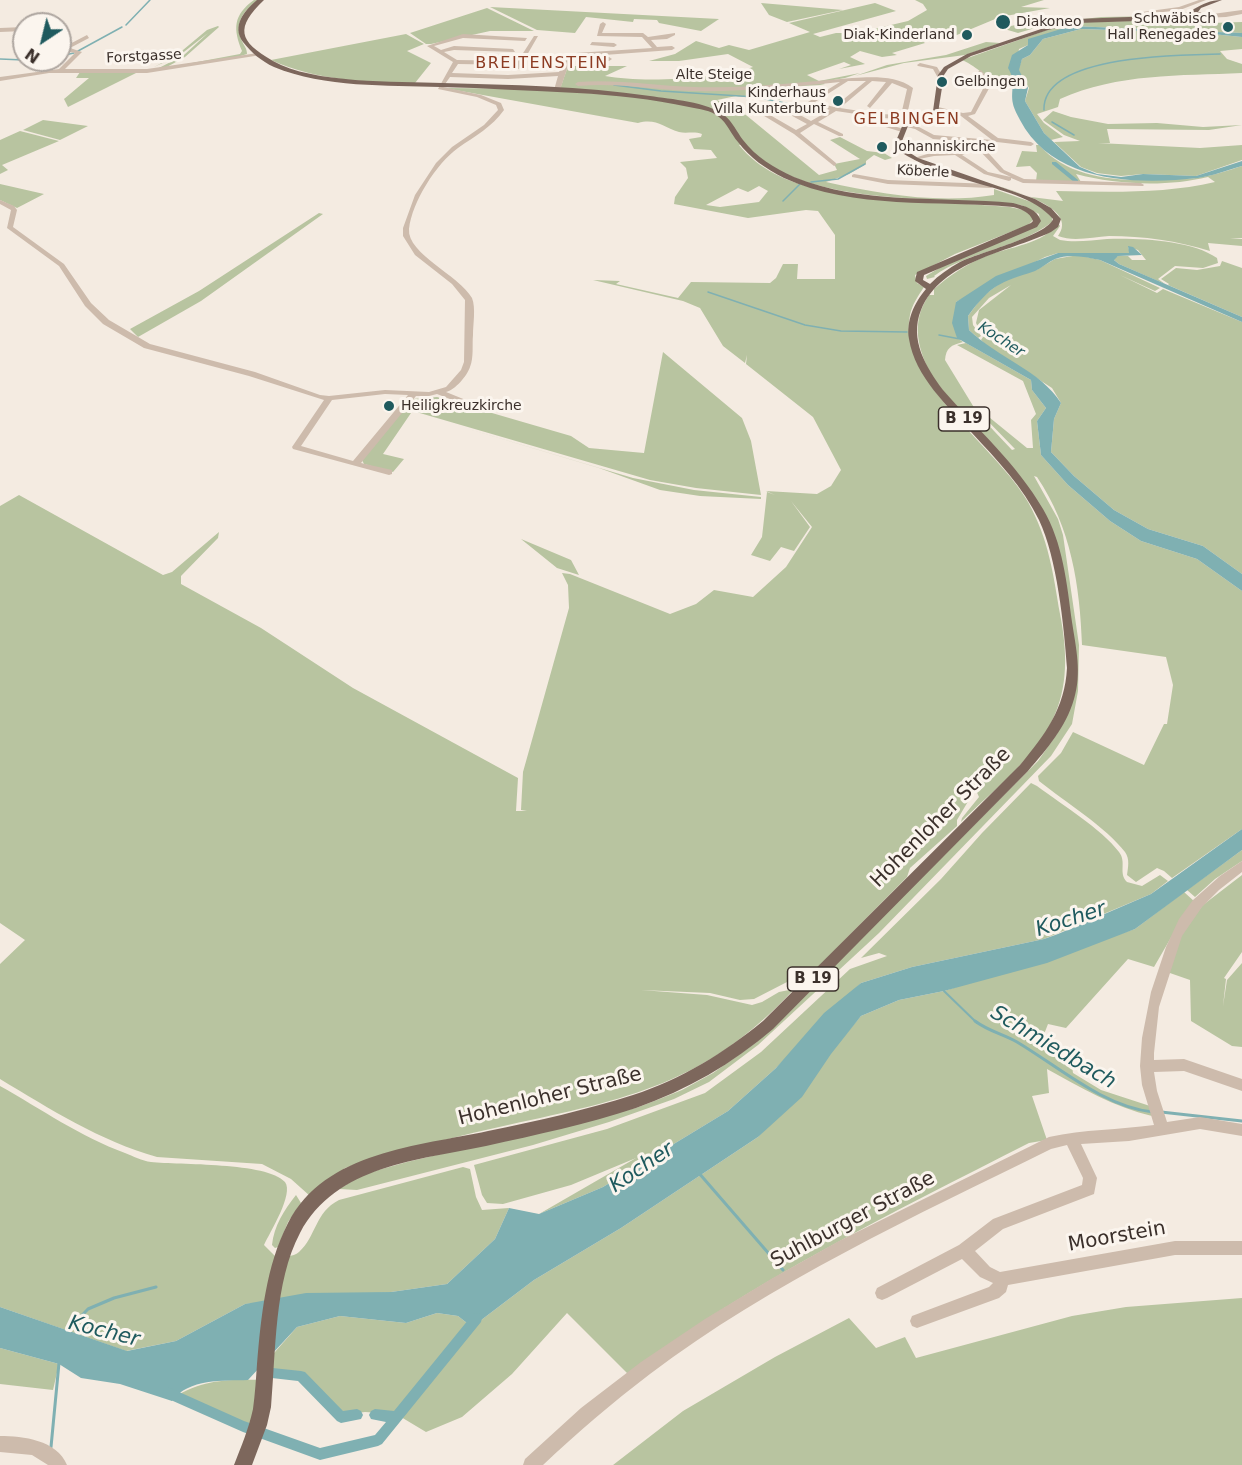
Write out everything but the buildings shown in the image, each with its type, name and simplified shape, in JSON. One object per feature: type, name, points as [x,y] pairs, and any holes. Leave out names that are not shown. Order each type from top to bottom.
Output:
[{"type":"main road","points":[[261,0],[245,16],[241,30],[246,43],[264,58],[299,72],[367,83],[611,93],[691,105],[718,113],[726,118],[736,136],[754,156],[781,173],[813,186],[865,196],[1012,205],[1024,208],[1035,215],[1037,221],[1034,225],[920,274],[919,281],[930,288]]},
{"type":"main road","points":[[1195,12],[1199,7],[1220,0]]},
{"type":"main road","points":[[1187,16],[1185,13],[1195,12],[1202,16]]},
{"type":"main road","points":[[916,159],[899,147],[906,125],[934,114],[938,109],[940,77],[946,68],[969,55],[1069,23],[1202,16]]},
{"type":"main road","name":"B 19","points":[[916,159],[1046,206],[1054,213],[1057,222],[1040,235],[960,267],[930,288]]},
{"type":"main road","name":"Hohenloher Straße","points":[[241,1464],[252,1443],[262,1407],[275,1292],[283,1252],[302,1214],[322,1193],[349,1173],[374,1163],[485,1139],[636,1101],[685,1081],[727,1058],[768,1025],[1024,768],[1045,744],[1061,719],[1070,693],[1073,669],[1061,577],[1051,539],[1038,510],[1007,467],[926,374],[918,354],[913,331],[919,304],[930,288]]},
{"type":"street","points":[[1138,13],[1180,8],[1204,0]]},
{"type":"street","points":[[1202,16],[1242,12]]},
{"type":"street","points":[[603,24],[599,35],[643,34],[667,37],[673,34]]},
{"type":"street","points":[[643,34],[655,48]]},
{"type":"street","points":[[520,63],[456,62],[430,46],[464,36],[525,39]]},
{"type":"street","points":[[72,44],[87,37]]},
{"type":"street","points":[[513,76],[536,37]]},
{"type":"street","points":[[592,44],[615,45],[620,50]]},
{"type":"street","points":[[440,52],[454,48],[513,51]]},
{"type":"street","points":[[557,90],[570,58],[591,52],[672,48]]},
{"type":"street","points":[[72,51],[79,52],[72,59]]},
{"type":"street","name":"Forstgasse","points":[[72,71],[147,71],[264,58]]},
{"type":"street","points":[[570,58],[609,59]]},
{"type":"street","points":[[0,202],[14,210],[10,228],[62,265],[97,314],[106,322],[147,346],[252,374],[319,397],[385,392],[413,394],[438,392],[455,385],[465,371],[468,362],[470,307],[466,294],[455,282],[430,265],[412,248],[406,236],[406,228],[436,165],[453,149],[492,120],[501,110],[494,100],[440,88],[456,62]]},
{"type":"street","points":[[920,65],[935,68],[940,77]]},
{"type":"street","name":"Forstgasse","points":[[0,79],[46,72]]},
{"type":"street","points":[[963,115],[973,113],[989,83],[981,72]]},
{"type":"street","points":[[31,73],[35,79]]},
{"type":"street","points":[[448,75],[562,74]]},
{"type":"street","points":[[879,118],[810,103],[849,79],[904,83],[910,88],[904,116],[906,125]]},
{"type":"street","name":"Alte Steige","points":[[611,93],[580,87],[578,84],[609,82],[695,89],[796,85],[849,79]]},
{"type":"street","points":[[796,133],[834,109],[870,80]]},
{"type":"street","points":[[870,106],[890,81]]},
{"type":"street","points":[[749,105],[796,133],[834,164]]},
{"type":"street","points":[[779,108],[841,135]]},
{"type":"street","points":[[938,109],[963,115],[996,141]]},
{"type":"street","points":[[842,116],[923,118]]},
{"type":"street","points":[[879,118],[881,124],[906,125],[922,130],[930,136],[1031,144]]},
{"type":"street","points":[[916,159],[934,154],[957,154],[988,142]]},
{"type":"street","points":[[978,146],[1002,171],[1023,181]]},
{"type":"street","points":[[957,154],[986,173],[1023,181],[1141,185]]},
{"type":"street","name":"Köberle","points":[[854,176],[911,184],[991,186]]},
{"type":"street","points":[[438,392],[489,411]]},
{"type":"street","points":[[355,464],[413,394]]},
{"type":"street","points":[[329,398],[297,447],[389,472]]},
{"type":"street","points":[[1159,1118],[1149,1088],[1147,1066],[1147,1035],[1154,998],[1178,931],[1221,880],[1242,866]]},
{"type":"street","points":[[1147,1066],[1184,1065],[1242,1084]]},
{"type":"street","name":"Suhlburger Straße","points":[[531,1465],[571,1425],[657,1358],[775,1285],[924,1204],[1049,1143],[1071,1138],[1129,1135],[1159,1118],[1242,1130]]},
{"type":"street","points":[[882,1293],[964,1250],[998,1224],[1089,1189],[1090,1178],[1071,1138]]},
{"type":"street","name":"Moorstein","points":[[1000,1279],[1175,1248],[1242,1248]]},
{"type":"street","points":[[918,1321],[994,1293],[1001,1287],[1000,1279],[985,1272],[964,1250]]},
{"type":"street","points":[[0,1444],[24,1444],[52,1459]]},
{"type":"green space","points":[[254,0],[258,0],[248,8],[239,23],[240,35],[247,54],[234,58],[168,67],[240,54],[242,51],[236,29],[239,17],[247,6]]},
{"type":"green space","points":[[915,0],[1044,0],[1021,7],[1050,8],[1000,17],[940,42],[921,40],[925,43],[892,53],[897,55],[882,57],[860,51],[850,57],[865,64],[839,69],[851,65],[844,62],[807,75],[819,81],[860,73],[822,82],[825,84],[820,85],[784,87],[793,94],[776,101],[736,96],[717,100],[746,115],[819,175],[837,170],[834,164],[860,159],[830,140],[840,137],[867,151],[884,153],[892,158],[885,160],[874,155],[866,161],[866,164],[849,174],[826,182],[888,194],[930,198],[973,198],[994,195],[994,189],[1037,204],[1052,217],[1052,222],[1024,238],[962,261],[935,277],[927,279],[926,276],[951,261],[1040,222],[1039,214],[1021,205],[891,197],[826,187],[796,178],[769,165],[744,144],[739,145],[755,161],[774,174],[817,189],[864,196],[1010,207],[1032,215],[1033,220],[1028,225],[955,254],[915,275],[917,283],[924,287],[910,315],[910,340],[918,364],[953,413],[1014,481],[1035,516],[1049,557],[1064,641],[1064,682],[1058,708],[1052,721],[1044,736],[1023,762],[961,822],[979,797],[974,786],[955,790],[969,790],[973,793],[957,820],[957,826],[910,868],[907,877],[799,986],[787,982],[754,999],[740,1000],[710,993],[641,990],[707,995],[752,1005],[779,992],[794,989],[762,1021],[729,1047],[697,1067],[628,1096],[371,1159],[345,1168],[310,1196],[291,1179],[262,1164],[157,1157],[136,1150],[95,1133],[0,1079],[0,964],[25,940],[0,923],[0,506],[19,495],[163,575],[172,572],[219,532],[218,538],[181,576],[181,584],[261,628],[353,688],[518,778],[516,811],[527,811],[521,810],[523,772],[569,608],[568,585],[562,573],[570,574],[670,614],[696,604],[714,590],[753,597],[786,567],[812,527],[791,501],[810,527],[794,551],[781,547],[770,561],[751,555],[762,537],[767,492],[775,495],[766,491],[817,494],[831,486],[841,470],[813,417],[746,364],[747,355],[745,363],[723,346],[700,308],[683,301],[593,280],[620,281],[616,284],[678,298],[691,282],[770,283],[776,278],[783,264],[798,264],[797,279],[835,279],[835,235],[818,211],[806,210],[748,218],[674,204],[675,197],[688,178],[686,168],[680,162],[717,158],[711,150],[694,149],[689,139],[701,137],[702,134],[679,132],[655,122],[638,123],[444,88],[560,89],[568,66],[627,66],[605,76],[639,79],[679,79],[738,71],[753,67],[728,54],[679,61],[649,61],[675,54],[696,41],[719,48],[729,45],[749,50],[810,32],[789,23],[875,3],[896,11],[813,34],[820,37],[836,33],[857,33],[908,21],[927,10],[923,4]],"holes":[[[759,186],[768,191],[759,202],[720,207],[706,205],[738,188],[748,192]]]},
{"type":"green space","points":[[761,3],[843,10],[787,22],[769,15]]},
{"type":"green space","points":[[490,7],[719,19],[701,31],[659,23],[657,20],[634,19],[633,22],[586,17],[575,33],[537,30]]},
{"type":"green space","points":[[487,8],[534,31],[490,31],[431,44],[426,44],[410,33]]},
{"type":"green space","points":[[1179,13],[1169,16],[1076,20],[1018,33],[1001,28],[1055,17],[1066,21],[1101,17],[1160,16]]},
{"type":"green space","points":[[1175,20],[1212,23],[1242,22],[1242,33],[1071,26],[1019,49],[1013,88],[1004,86],[1004,80],[987,75],[962,60],[1064,24]]},
{"type":"green space","points":[[219,27],[185,57],[165,68],[157,69],[184,55],[208,33],[180,55],[154,67],[177,55],[207,30]]},
{"type":"green space","points":[[1081,29],[1202,33],[1242,37],[1242,49],[1220,51],[1227,59],[1242,64],[1242,73],[1150,77],[1104,84],[1082,91],[1060,99],[1058,107],[1037,114],[1044,123],[1063,137],[1051,140],[1044,133],[1025,101],[1029,88],[1018,70],[1022,59],[1030,55],[1043,39]]},
{"type":"green space","points":[[406,34],[424,44],[407,51],[431,63],[415,83],[342,79],[306,72],[271,60]]},
{"type":"green space","points":[[986,42],[1000,43],[965,55],[904,63],[855,76],[887,65],[946,55]]},
{"type":"green space","points":[[80,72],[136,73],[68,107],[64,99],[89,78],[76,78]]},
{"type":"green space","points":[[1053,111],[1108,124],[1157,123],[1203,127],[1242,125],[1209,130],[1107,129],[1110,143],[1098,143],[1200,148],[1242,145],[1242,160],[1196,176],[1143,174],[1121,176],[1097,173],[1081,167],[1054,142],[1080,141],[1064,135],[1043,120]]},
{"type":"green space","points":[[43,120],[88,126],[60,140],[23,130]]},
{"type":"green space","points":[[20,131],[59,141],[2,165],[8,170],[0,174],[0,140]]},
{"type":"green space","points":[[1036,145],[1067,166],[1099,177],[1117,179],[1194,178],[1242,166],[1242,238],[1230,238],[1242,239],[1242,246],[1208,243],[1210,251],[1173,242],[1135,237],[1064,238],[1058,236],[1062,226],[1059,216],[1040,201],[1027,196],[1063,201],[1056,191],[1116,192],[1176,189],[1215,182],[1208,177],[1176,182],[1142,183],[1108,181],[1076,174],[1081,182],[1036,181],[1037,173],[1030,166],[1016,167],[1022,151],[1037,152]]},
{"type":"green space","points":[[0,184],[44,194],[17,208],[0,200]]},
{"type":"green space","points":[[319,213],[323,214],[201,301],[138,337],[130,329],[199,291]]},
{"type":"green space","points":[[1058,223],[1060,226],[1053,236],[1060,240],[1164,241],[1206,252],[1217,258],[1218,263],[1203,268],[1175,266],[1158,279],[1165,284],[1119,264],[1113,259],[1118,256],[1128,256],[1132,260],[1146,260],[1138,250],[1128,247],[1130,253],[1058,253],[1045,257],[956,302],[957,338],[963,342],[950,348],[945,360],[978,414],[1012,450],[1015,449],[982,415],[984,413],[1027,448],[1033,448],[1031,420],[1036,414],[1023,381],[957,345],[966,343],[1031,380],[1032,390],[1046,408],[1037,421],[1041,455],[1068,485],[1110,521],[1141,541],[1197,559],[1242,591],[1242,829],[1172,878],[1157,868],[1136,882],[1127,875],[1128,857],[1117,843],[1096,824],[1039,781],[1038,776],[1061,753],[1073,732],[1144,765],[1164,724],[1167,724],[1173,685],[1166,657],[1082,645],[1079,601],[1072,558],[1066,537],[1049,496],[1034,476],[1058,519],[1063,535],[1079,645],[1078,691],[1072,724],[1051,756],[879,933],[758,1045],[709,1082],[674,1099],[533,1145],[357,1190],[339,1189],[364,1174],[407,1162],[636,1108],[682,1090],[713,1073],[757,1042],[1038,761],[1057,734],[1075,680],[1046,519],[932,377],[920,346],[918,326],[923,305],[929,295],[934,295],[934,289],[946,279],[986,256],[1044,236]]},
{"type":"green space","points":[[1078,255],[1100,260],[1160,288],[1155,291],[1120,275],[1157,293],[1163,289],[1242,322],[1242,574],[1203,546],[1148,529],[1114,510],[1074,476],[1051,452],[1054,419],[1061,403],[1052,388],[987,346],[981,340],[983,337],[976,323],[979,310],[1011,285],[989,298],[972,317],[973,325],[981,336],[978,338],[969,330],[968,316],[983,296],[1003,281],[1038,269],[1055,259]]},
{"type":"green space","points":[[1222,261],[1242,268],[1242,317],[1168,285],[1161,279],[1176,268],[1197,270],[1220,266]]},
{"type":"green space","points":[[663,352],[742,418],[751,441],[761,495],[650,480],[406,409],[413,399],[437,397],[571,436],[589,448],[644,453]]},
{"type":"green space","points":[[402,410],[411,413],[383,454],[404,459],[393,472],[364,464],[362,460]]},
{"type":"green space","points":[[435,419],[633,478],[694,490],[761,497],[761,499],[700,496],[660,490],[599,468]]},
{"type":"green space","points":[[521,539],[571,560],[579,575],[557,568]]},
{"type":"green space","points":[[1031,783],[1081,817],[1112,843],[1121,856],[1123,875],[1127,882],[1142,886],[1160,875],[1168,881],[1151,894],[1044,939],[912,967],[861,983],[776,1068],[728,1111],[603,1187],[539,1214],[636,1158],[571,1185],[503,1204],[487,1203],[482,1195],[474,1165],[607,1129],[705,1093],[761,1052],[850,969],[887,956],[879,953],[861,958],[941,879]]},
{"type":"green space","points":[[1242,850],[1242,861],[1215,879],[1195,897],[1187,890]]},
{"type":"green space","points":[[1242,875],[1242,952],[1224,978],[1226,979],[1223,1006],[1227,980],[1242,963],[1242,1047],[1232,1046],[1191,1021],[1190,980],[1167,972],[1181,932],[1203,905]]},
{"type":"green space","points":[[1184,892],[1195,902],[1184,915],[1154,967],[1128,959],[1066,1028],[1048,1024],[1041,1042],[1049,1053],[1072,1066],[1073,1073],[1101,1090],[1150,1106],[1152,1116],[1111,1102],[1047,1069],[1049,1093],[1032,1096],[1047,1140],[1029,1143],[773,1278],[675,1340],[628,1374],[567,1313],[512,1374],[462,1417],[426,1432],[396,1414],[365,1412],[342,1415],[301,1372],[259,1370],[297,1327],[340,1316],[406,1323],[437,1313],[458,1316],[472,1327],[534,1280],[621,1228],[758,1137],[861,1016],[899,1000],[944,991],[1135,929]]},
{"type":"green space","points":[[0,1086],[93,1139],[144,1161],[242,1168],[260,1171],[285,1182],[287,1188],[284,1204],[264,1245],[276,1257],[297,1254],[305,1246],[325,1211],[339,1200],[463,1167],[470,1169],[476,1197],[482,1210],[509,1208],[495,1239],[447,1284],[391,1292],[245,1304],[176,1341],[126,1351],[0,1307]]},
{"type":"green space","points":[[296,1195],[301,1203],[288,1222],[278,1247],[275,1248],[272,1245],[277,1225]]},
{"type":"green space","points":[[1242,1298],[1242,1465],[613,1465],[683,1411],[775,1357],[849,1318],[876,1348],[905,1337],[916,1358],[1072,1316],[1126,1307]]},
{"type":"green space","points":[[0,1348],[59,1364],[53,1390],[0,1384]]},
{"type":"green space","points":[[233,1380],[272,1380],[264,1432],[203,1405],[173,1398],[197,1386],[209,1383]]},
{"type":"water","points":[[1071,26],[1242,33],[1242,37],[1202,33],[1081,29],[1043,39],[1030,55],[1022,59],[1019,70],[1028,88],[1025,101],[1044,133],[1080,167],[1097,174],[1121,177],[1143,174],[1196,176],[1242,161],[1242,166],[1198,178],[1149,181],[1098,175],[1074,168],[1053,157],[1035,141],[1020,120],[1013,104],[1013,82],[1008,68],[1012,55],[1028,45],[1028,39]]},
{"type":"water","points":[[1128,246],[1133,247],[1142,255],[1118,256],[1114,260],[1119,264],[1242,317],[1242,322],[1100,260],[1072,256],[1055,259],[1038,270],[1004,282],[990,291],[968,316],[969,330],[1042,382],[1061,403],[1054,419],[1051,452],[1074,476],[1114,510],[1148,529],[1203,546],[1242,574],[1242,591],[1197,559],[1141,541],[1110,521],[1068,485],[1041,455],[1037,421],[1046,408],[1032,390],[1031,380],[957,338],[952,323],[956,302],[996,276],[1058,253],[1129,253]]},
{"type":"water","name":"Kocher","points":[[1242,829],[1242,850],[1135,929],[1047,963],[944,991],[899,1000],[861,1016],[831,1054],[802,1097],[758,1137],[621,1228],[534,1280],[472,1327],[458,1316],[437,1313],[406,1323],[340,1316],[297,1327],[248,1380],[207,1382],[188,1388],[172,1401],[120,1384],[81,1378],[59,1364],[0,1348],[0,1307],[127,1351],[176,1341],[245,1304],[306,1293],[391,1292],[447,1284],[495,1239],[509,1208],[539,1214],[603,1187],[728,1111],[776,1068],[824,1013],[861,983],[912,967],[1058,934],[1151,894]]},
{"type":"waterway","points":[[126,25],[150,0]]},
{"type":"waterway","points":[[78,51],[122,27]]},
{"type":"waterway","points":[[1044,110],[1049,92],[1065,78],[1089,68],[1147,57],[1220,54]]},
{"type":"waterway","points":[[0,59],[12,60]]},
{"type":"waterway","points":[[614,85],[661,91],[756,97],[818,110]]},
{"type":"waterway","points":[[1052,122],[1074,135]]},
{"type":"waterway","points":[[1054,163],[1076,181]]},
{"type":"waterway","points":[[811,182],[838,179],[865,164]]},
{"type":"waterway","points":[[783,201],[800,184]]},
{"type":"waterway","points":[[708,292],[805,325],[841,331],[907,332]]},
{"type":"waterway","points":[[939,335],[960,339]]},
{"type":"waterway","name":"Schmiedbach","points":[[944,991],[977,1023]]},
{"type":"waterway","name":"Schmiedbach","points":[[975,1021],[1017,1042],[1100,1094],[1135,1109],[1153,1112]]},
{"type":"waterway","name":"Schmiedbach","points":[[1161,1112],[1242,1121]]},
{"type":"waterway","points":[[698,1172],[783,1270]]},
{"type":"waterway","name":"Kocher","points":[[66,1332],[88,1309],[114,1298],[156,1287]]},
{"type":"waterway","points":[[397,1417],[477,1318]]},
{"type":"waterway","points":[[51,1447],[59,1363]]},
{"type":"waterway","points":[[263,1372],[301,1376],[341,1417],[357,1415]]},
{"type":"waterway","points":[[168,1393],[243,1426],[320,1454],[378,1440],[397,1417]]},
{"type":"waterway","points":[[375,1415],[397,1417]]},
{"type":"place","name":"Diakoneo","points":[[1003,22]]},
{"type":"place","name":"Schwäbisch Hall Renegades","points":[[1228,27]]},
{"type":"place","name":"Diak-Kinderland","points":[[967,35]]},
{"type":"place","name":"Gelbingen","points":[[942,82]]},
{"type":"place","name":"Kinderhaus Villa Kunterbunt","points":[[838,101]]},
{"type":"place","name":"Johanniskirche","points":[[882,147]]},
{"type":"place","name":"Heiligkreuzkirche","points":[[389,406]]},
{"type":"district","name":"BREITENSTEIN","points":[[542,64]]},
{"type":"district","name":"GELBINGEN","points":[[907,120]]}]
